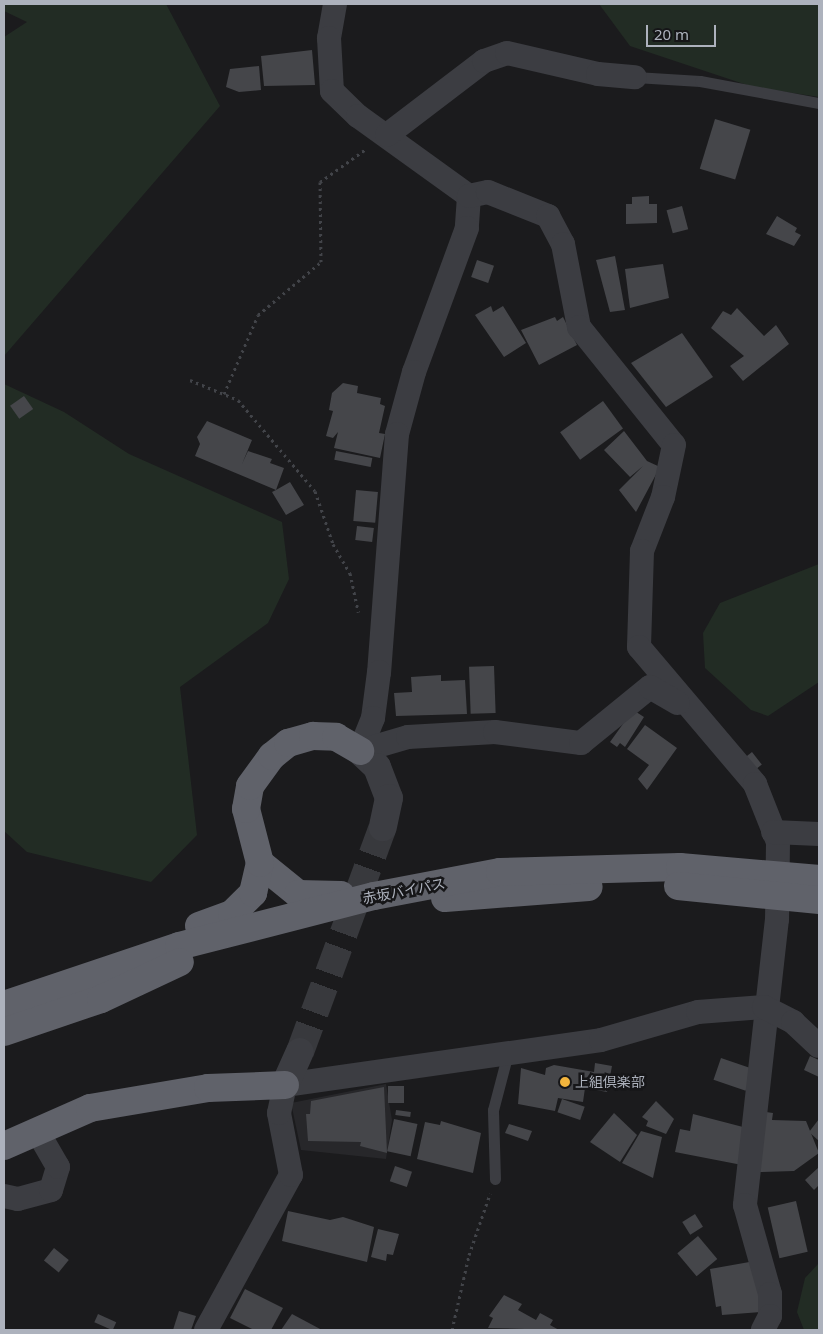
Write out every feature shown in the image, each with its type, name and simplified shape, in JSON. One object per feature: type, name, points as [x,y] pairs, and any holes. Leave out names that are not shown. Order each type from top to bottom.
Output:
[{"type":"highway","points":[[4,994],[232,914],[253,893],[260,864],[246,810],[257,772],[288,743],[312,736],[336,737],[360,751]]},
{"type":"highway","points":[[260,864],[298,894],[374,896]]},
{"type":"highway","name":"赤坂バイパス","points":[[4,1005],[180,946],[374,896],[500,872],[819,879]]},
{"type":"highway","name":"赤坂バイパス","points":[[4,1017],[181,961],[437,899],[587,887],[679,877],[819,900]]},
{"type":"highway","points":[[4,1032],[101,998],[181,961]]},
{"type":"highway","points":[[4,1146],[38,1133],[90,1108],[208,1088],[285,1085]]},
{"type":"street","points":[[336,4],[329,38],[332,91],[469,196],[488,192],[548,216],[563,244],[579,327],[674,445],[664,497],[642,551],[639,647],[755,784],[778,842],[776,919],[764,1007],[745,1206],[770,1294],[770,1326]]},
{"type":"street","points":[[387,134],[484,61],[507,53],[598,74],[635,77]]},
{"type":"street","points":[[360,751],[373,718],[379,672],[397,434],[414,372],[467,228],[469,196]]},
{"type":"street","points":[[360,751],[408,737],[495,732],[581,743],[650,687],[692,711]]},
{"type":"street","points":[[360,751],[377,767],[389,798],[383,827]]},
{"type":"street","points":[[773,832],[819,834]]},
{"type":"street","points":[[285,1085],[601,1040],[698,1012],[764,1007],[793,1022],[819,1046]]},
{"type":"street","points":[[206,1330],[291,1175],[279,1112],[285,1085],[300,1052]]},
{"type":"street","points":[[4,1196],[18,1199],[51,1190],[58,1167],[38,1133]]},
{"type":"lane","points":[[635,77],[700,81],[819,102]]},
{"type":"lane","points":[[495,1179],[493,1110],[508,1053]]},
{"type":"path","points":[[224,394],[258,315],[321,262],[320,182],[387,134]]},
{"type":"path","points":[[190,380],[238,400],[315,491],[333,544],[350,574],[360,618]]},
{"type":"path","points":[[452,1330],[469,1255],[495,1179]]},
{"type":"shaded area","points":[[4,4],[166,4],[220,106],[4,356],[4,37],[27,22],[4,11]]},
{"type":"shaded area","points":[[599,4],[819,4],[819,97],[753,87],[630,46]]},
{"type":"shaded area","points":[[4,384],[64,412],[129,454],[282,522],[289,579],[268,623],[180,687],[197,835],[151,882],[27,852],[4,831]]},
{"type":"shaded area","points":[[819,564],[819,682],[768,716],[751,710],[705,668],[703,633],[720,603]]},
{"type":"shaded area","points":[[386,1084],[392,1120],[386,1159],[301,1150],[291,1103]]},
{"type":"shaded area","points":[[819,1263],[819,1330],[804,1330],[797,1312],[805,1278]]},
{"type":"building","points":[[312,50],[315,85],[264,86],[261,56]]},
{"type":"building","points":[[259,66],[261,90],[239,92],[226,87],[230,69]]},
{"type":"building","points":[[715,119],[750,130],[735,180],[700,169]]},
{"type":"building","points":[[649,196],[649,204],[657,204],[657,223],[626,224],[626,204],[632,204],[632,197]]},
{"type":"building","points":[[682,206],[688,229],[673,233],[667,210]]},
{"type":"building","points":[[777,216],[797,228],[795,232],[801,235],[794,246],[766,234]]},
{"type":"building","points":[[615,256],[625,310],[610,312],[596,260]]},
{"type":"building","points":[[477,260],[494,266],[488,283],[471,277]]},
{"type":"building","points":[[663,264],[669,298],[630,308],[625,269]]},
{"type":"building","points":[[491,306],[493,312],[503,306],[526,343],[504,357],[475,315]]},
{"type":"building","points":[[737,308],[764,336],[776,325],[789,344],[743,381],[730,366],[744,356],[711,328],[723,311],[731,315]]},
{"type":"building","points":[[555,317],[557,321],[563,317],[577,345],[539,365],[521,330]]},
{"type":"building","points":[[682,333],[713,377],[666,407],[631,363]]},
{"type":"building","points":[[343,383],[358,386],[357,393],[381,398],[380,404],[385,406],[379,433],[385,434],[380,458],[334,448],[338,432],[333,438],[326,436],[333,411],[329,410],[332,393]]},
{"type":"building","points":[[24,396],[33,409],[19,419],[10,406]]},
{"type":"building","points":[[603,401],[623,429],[580,460],[560,432]]},
{"type":"building","points":[[207,421],[252,440],[242,464],[248,451],[272,459],[270,463],[284,468],[276,490],[195,456],[200,444],[197,437]]},
{"type":"building","points":[[624,431],[647,461],[660,467],[636,512],[619,490],[643,466],[630,477],[604,450]]},
{"type":"building","points":[[336,451],[372,458],[371,467],[334,460]]},
{"type":"building","points":[[290,482],[304,505],[286,515],[272,492]]},
{"type":"building","points":[[356,490],[378,492],[375,523],[353,521]]},
{"type":"building","points":[[357,526],[374,528],[372,542],[355,540]]},
{"type":"building","points":[[494,666],[496,713],[471,714],[469,667]]},
{"type":"building","points":[[441,675],[441,681],[465,680],[467,714],[396,716],[394,693],[412,692],[411,677]]},
{"type":"building","points":[[633,710],[644,717],[625,747],[620,743],[617,747],[610,742]]},
{"type":"building","points":[[645,725],[677,748],[647,790],[638,779],[649,765],[627,749]]},
{"type":"building","points":[[752,752],[762,765],[756,770],[746,757]]},
{"type":"building","points":[[810,1056],[819,1060],[819,1077],[804,1070]]},
{"type":"building","points":[[721,1058],[753,1069],[746,1091],[714,1080]]},
{"type":"building","name":"上組倶楽部","points":[[595,1063],[612,1066],[607,1092],[585,1088],[583,1102],[558,1098],[555,1111],[518,1104],[521,1068],[545,1075],[546,1068],[554,1065],[594,1072]]},
{"type":"building","points":[[388,1086],[404,1086],[404,1103],[388,1103]]},
{"type":"building","points":[[384,1087],[387,1153],[360,1146],[361,1142],[308,1141],[306,1114],[310,1114],[311,1101]]},
{"type":"building","points":[[562,1099],[585,1107],[580,1120],[557,1112]]},
{"type":"building","points":[[656,1101],[674,1119],[666,1134],[646,1126],[648,1121],[642,1117]]},
{"type":"building","points":[[396,1110],[411,1112],[410,1117],[395,1115]]},
{"type":"building","points":[[766,1112],[773,1113],[772,1120],[806,1121],[819,1153],[794,1171],[760,1172]]},
{"type":"building","points":[[614,1113],[637,1135],[620,1162],[590,1142]]},
{"type":"building","points":[[693,1114],[743,1127],[742,1165],[675,1152],[680,1129],[690,1131]]},
{"type":"building","points":[[394,1119],[417,1124],[411,1156],[387,1151]]},
{"type":"building","points":[[819,1119],[819,1141],[809,1132]]},
{"type":"building","points":[[441,1121],[481,1133],[473,1173],[417,1159],[425,1122],[440,1125]]},
{"type":"building","points":[[509,1124],[532,1131],[528,1141],[505,1133]]},
{"type":"building","points":[[641,1131],[662,1137],[653,1178],[622,1163]]},
{"type":"building","points":[[395,1166],[412,1172],[407,1187],[390,1181]]},
{"type":"building","points":[[819,1167],[819,1185],[814,1190],[805,1180]]},
{"type":"building","points":[[796,1201],[808,1252],[779,1258],[768,1208]]},
{"type":"building","points":[[288,1211],[330,1220],[343,1217],[374,1227],[367,1262],[282,1241]]},
{"type":"building","points":[[695,1214],[703,1227],[690,1235],[682,1222]]},
{"type":"building","points":[[378,1229],[399,1234],[393,1255],[387,1254],[386,1261],[371,1257]]},
{"type":"building","points":[[698,1236],[717,1259],[697,1276],[677,1253]]},
{"type":"building","points":[[54,1248],[69,1260],[59,1272],[44,1260]]},
{"type":"building","points":[[755,1261],[761,1312],[722,1315],[721,1306],[716,1307],[710,1269]]},
{"type":"building","points":[[245,1289],[283,1308],[271,1330],[254,1330],[230,1318]]},
{"type":"building","points":[[504,1295],[522,1304],[518,1310],[536,1320],[540,1313],[553,1320],[550,1325],[559,1330],[488,1328],[493,1318],[489,1316]]},
{"type":"building","points":[[179,1311],[196,1316],[191,1330],[173,1330]]},
{"type":"building","points":[[98,1314],[116,1322],[113,1330],[94,1322]]},
{"type":"building","points":[[292,1314],[322,1330],[281,1330]]},
{"type":"tunnel","points":[[300,1052],[383,827]]},
{"type":"place","name":"上組倶楽部","points":[[565,1082]]}]
